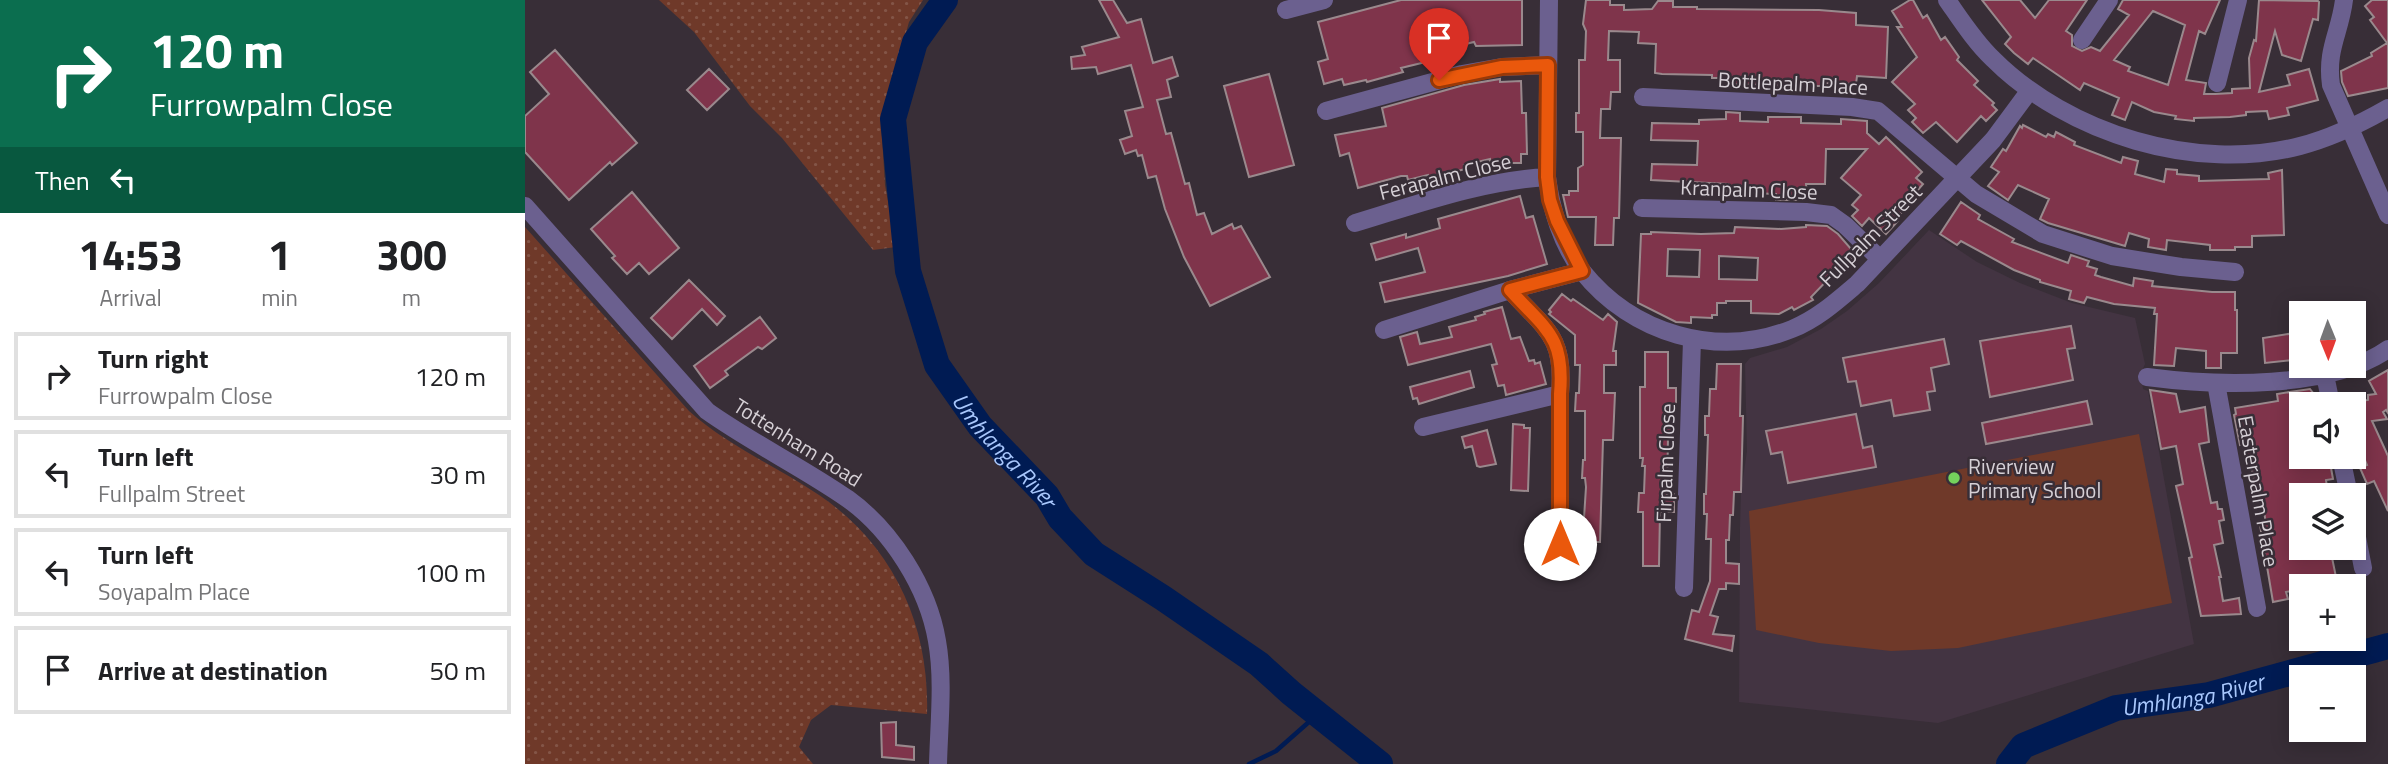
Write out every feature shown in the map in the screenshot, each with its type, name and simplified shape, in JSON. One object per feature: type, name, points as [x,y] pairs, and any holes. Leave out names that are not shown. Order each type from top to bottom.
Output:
[{"type":"street","points":[[1286,10],[1324,0]]},
{"type":"street","name":"Fullpalm Street","points":[[1549,0],[1547,177],[1550,200],[1557,221],[1582,271],[1608,298],[1627,312],[1671,334],[1692,340],[1743,342],[1769,337],[1794,329],[1833,305],[1857,284],[1993,140],[2030,90]]},
{"type":"street","points":[[1947,0],[1993,59],[2030,90],[2075,117],[2133,141],[2181,151],[2266,151],[2299,146],[2351,129],[2388,108]]},
{"type":"street","points":[[2082,40],[2109,0]]},
{"type":"street","points":[[2217,83],[2238,0]]},
{"type":"street","points":[[2344,0],[2328,66],[2331,85],[2388,215]]},
{"type":"street","points":[[1327,111],[1462,74],[1502,67],[1548,65]]},
{"type":"street","name":"Bottlepalm Place","points":[[1643,97],[1852,107],[1878,111],[1976,194],[2043,234],[2112,256],[2235,272]]},
{"type":"street","name":"Ferapalm Close","points":[[1355,223],[1485,185],[1513,179],[1547,177]]},
{"type":"street","name":"Tottenham Road","points":[[525,206],[707,411],[850,500],[880,527],[904,558],[925,600],[937,640],[938,764]]},
{"type":"street","name":"Kranpalm Close","points":[[1642,208],[1831,215],[1880,259]]},
{"type":"street","points":[[1384,330],[1510,290],[1582,271]]},
{"type":"street","points":[[1510,290],[1553,337],[1561,361],[1560,544]]},
{"type":"street","name":"Firpalm Close","points":[[1684,588],[1692,340]]},
{"type":"street","points":[[2366,362],[2388,349]]},
{"type":"street","points":[[2147,377],[2216,383],[2300,378]]},
{"type":"street","name":"Easterpalm Place","points":[[2216,383],[2257,608]]},
{"type":"street","points":[[1423,428],[1560,394]]},
{"type":"street","points":[[2361,560],[2363,568]]},
{"type":"shaded area","points":[[659,0],[923,0],[909,22],[881,122],[885,185],[896,247],[873,250],[782,138],[750,106],[694,32]]},
{"type":"shaded area","points":[[525,227],[689,411],[736,445],[819,495],[845,515],[868,538],[902,590],[914,619],[922,649],[927,714],[831,705],[811,720],[799,747],[813,764],[525,764]]},
{"type":"shaded area","name":"Riverview Primary School","points":[[1929,230],[1977,262],[2020,283],[2072,303],[2135,318],[2145,364],[2141,373],[2143,389],[2148,391],[2194,644],[1938,723],[1739,702],[1741,492],[1747,451],[1745,364],[1750,358],[1787,347],[1847,311],[1879,283]]},
{"type":"shaded area","points":[[2139,434],[2172,603],[1958,648],[1891,651],[1819,643],[1756,630],[1749,511]]},
{"type":"building","points":[[1099,0],[1113,0],[1127,23],[1141,19],[1153,63],[1172,57],[1178,76],[1167,80],[1171,97],[1157,100],[1166,134],[1171,133],[1185,184],[1189,183],[1197,215],[1204,213],[1212,234],[1232,224],[1234,229],[1241,226],[1270,277],[1210,306],[1184,257],[1165,209],[1156,176],[1148,178],[1142,155],[1138,156],[1136,150],[1125,154],[1120,140],[1132,136],[1125,111],[1143,107],[1131,65],[1098,74],[1096,67],[1072,69],[1071,57],[1085,55],[1082,47],[1119,37]]},
{"type":"building","points":[[1401,0],[1522,0],[1522,45],[1476,46],[1474,42],[1453,47],[1455,55],[1446,60],[1401,68],[1403,72],[1367,82],[1366,80],[1344,85],[1342,79],[1324,84],[1318,62],[1328,59],[1318,22]]},
{"type":"building","points":[[1586,0],[1610,0],[1610,5],[1624,5],[1624,10],[1652,9],[1658,1],[1673,1],[1673,7],[1697,9],[1856,13],[1856,25],[1888,27],[1886,78],[1857,76],[1856,84],[1824,83],[1824,86],[1800,86],[1731,84],[1731,78],[1712,78],[1712,75],[1655,73],[1656,44],[1638,43],[1639,32],[1609,31],[1608,60],[1620,60],[1620,92],[1611,92],[1610,109],[1601,109],[1600,138],[1621,138],[1619,218],[1614,218],[1613,245],[1595,245],[1596,217],[1568,217],[1563,195],[1569,195],[1569,191],[1578,191],[1578,168],[1583,165],[1583,132],[1576,132],[1576,113],[1579,113],[1579,60],[1585,60],[1586,31],[1583,24]]},
{"type":"building","points":[[1913,0],[1923,18],[1927,15],[1941,40],[1945,37],[1959,57],[1957,60],[1978,81],[1974,85],[1994,103],[1992,105],[1997,110],[1986,121],[1981,116],[1957,142],[1936,122],[1923,133],[1912,122],[1916,118],[1908,110],[1915,104],[1892,82],[1917,57],[1897,27],[1902,27],[1892,11]]},
{"type":"building","points":[[1982,0],[2020,0],[2035,18],[2049,0],[2087,0],[2066,31],[2072,35],[2072,46],[2082,51],[2091,47],[2100,51],[2129,15],[2118,9],[2123,0],[2220,0],[2205,34],[2199,31],[2186,80],[2206,83],[2204,94],[2232,93],[2232,89],[2250,88],[2249,58],[2254,40],[2256,41],[2259,0],[2318,1],[2318,20],[2313,19],[2301,61],[2282,55],[2275,31],[2259,92],[2290,85],[2287,75],[2309,69],[2318,100],[2287,108],[2289,115],[2269,119],[2267,111],[2246,112],[2246,115],[2230,117],[2194,118],[2194,121],[2175,119],[2176,116],[2154,112],[2132,102],[2125,120],[2112,115],[2119,98],[2084,83],[2080,90],[2033,58],[2028,64],[2005,44],[2011,37]],"holes":[[[2153,11],[2185,25],[2168,85],[2128,71],[2130,67],[2114,60]]]},
{"type":"building","points":[[2372,0],[2388,0],[2388,88],[2348,96],[2341,71],[2372,56],[2371,53],[2387,43],[2370,20],[2374,17],[2365,6]]},
{"type":"building","points":[[555,50],[637,143],[612,165],[610,162],[569,200],[525,152],[525,116],[549,94],[530,72]]},
{"type":"building","points":[[709,69],[729,89],[707,110],[687,90]]},
{"type":"building","points":[[1269,74],[1294,165],[1249,177],[1224,86]]},
{"type":"building","points":[[1500,79],[1500,82],[1521,81],[1522,113],[1526,113],[1527,154],[1521,154],[1521,163],[1490,163],[1490,159],[1464,165],[1465,169],[1429,179],[1428,175],[1408,180],[1407,176],[1401,176],[1358,188],[1349,153],[1340,156],[1335,135],[1386,126],[1382,108],[1464,85]]},
{"type":"building","points":[[1726,112],[1740,113],[1740,121],[1768,122],[1768,117],[1801,117],[1801,123],[1841,124],[1841,119],[1867,121],[1867,133],[1879,144],[1886,137],[1922,172],[1916,178],[1923,184],[1886,234],[1869,218],[1862,226],[1852,216],[1858,210],[1852,205],[1861,195],[1841,178],[1867,149],[1826,149],[1825,184],[1806,184],[1807,197],[1798,197],[1798,200],[1776,200],[1776,194],[1727,192],[1728,184],[1651,180],[1652,164],[1697,165],[1698,141],[1651,140],[1652,123],[1699,124],[1699,120],[1726,119]]},
{"type":"building","points":[[2023,125],[2046,137],[2048,134],[2054,137],[2056,132],[2075,142],[2074,145],[2121,163],[2123,157],[2138,161],[2135,174],[2164,182],[2166,169],[2177,170],[2177,174],[2199,176],[2199,181],[2269,179],[2268,173],[2282,170],[2284,235],[2252,236],[2252,247],[2235,247],[2235,250],[2210,250],[2210,245],[2167,240],[2166,250],[2148,247],[2149,239],[2129,233],[2125,246],[2048,223],[2040,219],[2049,199],[2018,185],[2008,200],[1988,186],[1999,172],[1991,167],[2003,149],[2006,151]]},
{"type":"building","points":[[632,192],[679,248],[649,274],[639,263],[627,274],[591,229]]},
{"type":"building","points":[[1520,196],[1526,218],[1533,216],[1547,264],[1508,276],[1385,302],[1380,283],[1425,272],[1418,248],[1376,260],[1371,244],[1440,228],[1438,219]]},
{"type":"building","points":[[1961,202],[1980,215],[1978,219],[2014,239],[2012,242],[2068,263],[2071,255],[2089,261],[2087,266],[2097,269],[2095,275],[2101,277],[2133,286],[2134,278],[2153,281],[2152,286],[2235,292],[2237,353],[2221,353],[2221,368],[2206,368],[2206,351],[2176,348],[2174,366],[2154,365],[2157,314],[2154,314],[2155,308],[2114,304],[2087,297],[2084,303],[2069,299],[2071,291],[2040,282],[1961,241],[1957,245],[1940,234]]},
{"type":"building","points":[[1827,226],[1838,234],[1852,250],[1851,266],[1841,276],[1836,271],[1811,297],[1813,300],[1794,310],[1792,307],[1779,314],[1751,313],[1751,301],[1726,301],[1717,303],[1717,315],[1712,315],[1712,318],[1691,317],[1691,323],[1676,322],[1638,303],[1641,234],[1734,233],[1735,227]],"holes":[[[1668,249],[1700,250],[1699,277],[1667,276]],[[1719,256],[1758,258],[1757,280],[1719,279]]]},
{"type":"building","points":[[689,280],[725,316],[717,325],[702,309],[672,339],[651,318]]},
{"type":"building","points":[[1562,294],[1603,320],[1608,314],[1617,322],[1613,351],[1616,351],[1616,365],[1604,365],[1604,393],[1615,393],[1613,440],[1603,440],[1600,542],[1584,542],[1583,534],[1586,487],[1585,478],[1582,478],[1585,460],[1585,411],[1575,411],[1580,365],[1575,365],[1575,335],[1549,314],[1549,310]]},
{"type":"building","points":[[1502,307],[1511,339],[1520,337],[1529,361],[1534,360],[1535,364],[1540,362],[1546,384],[1506,395],[1504,385],[1498,386],[1492,365],[1497,364],[1491,344],[1408,365],[1400,337],[1417,332],[1420,344],[1452,337],[1449,327],[1476,320],[1475,317],[1485,314],[1484,312]]},
{"type":"building","points":[[760,317],[776,338],[762,349],[758,347],[725,371],[728,375],[710,388],[694,366]]},
{"type":"building","points":[[2071,326],[2075,348],[2067,349],[2073,380],[1990,397],[1980,341]]},
{"type":"building","points":[[2289,334],[2289,360],[2265,363],[2263,338]]},
{"type":"building","points":[[1944,339],[1949,364],[1931,368],[1935,391],[1927,392],[1930,410],[1894,416],[1891,400],[1861,406],[1856,381],[1848,382],[1843,358]]},
{"type":"building","points":[[1645,352],[1668,352],[1668,388],[1676,388],[1676,406],[1671,406],[1672,437],[1668,437],[1667,494],[1674,494],[1674,512],[1660,512],[1659,566],[1643,566],[1643,512],[1638,512],[1639,493],[1644,493],[1645,466],[1642,466],[1643,458],[1640,458],[1640,387],[1645,387]]},
{"type":"building","points":[[1717,364],[1741,364],[1741,492],[1734,492],[1729,540],[1726,540],[1726,563],[1739,564],[1739,584],[1726,583],[1726,589],[1719,589],[1710,615],[1718,617],[1713,634],[1734,636],[1732,651],[1685,639],[1692,610],[1699,612],[1710,581],[1711,539],[1706,539],[1707,514],[1704,514],[1708,435],[1705,435],[1705,416],[1709,416],[1710,389],[1716,389]]},
{"type":"building","points":[[2388,370],[2388,413],[2386,410],[2383,412],[2387,419],[2372,421],[2388,456],[2388,511],[2374,481],[2367,484],[2360,469],[2366,469],[2367,465],[2366,400],[2368,395],[2376,394],[2369,381]]},
{"type":"building","points":[[1470,371],[1474,387],[1419,404],[1417,398],[1413,399],[1410,387]]},
{"type":"building","points":[[2310,389],[2312,392],[2290,392]]},
{"type":"building","points":[[2150,390],[2176,394],[2180,412],[2205,407],[2209,442],[2199,444],[2211,503],[2217,502],[2218,509],[2222,509],[2224,520],[2219,521],[2223,543],[2214,545],[2223,601],[2239,598],[2241,614],[2201,616],[2189,558],[2192,557],[2176,486],[2183,484],[2176,446],[2161,449]]},
{"type":"building","points":[[2289,392],[2289,469],[2331,469],[2333,479],[2326,480],[2326,483],[2289,483],[2289,560],[2332,560],[2335,574],[2289,574],[2289,591],[2286,592],[2288,599],[2273,602],[2260,525],[2266,524],[2261,492],[2256,493],[2251,464],[2247,464],[2243,444],[2240,445],[2234,415],[2235,408],[2278,401],[2277,394]]},
{"type":"building","points":[[2087,401],[2092,424],[1986,444],[1982,423]]},
{"type":"building","points":[[1856,414],[1863,448],[1872,446],[1876,467],[1788,483],[1782,452],[1771,454],[1766,431]]},
{"type":"building","points":[[1513,424],[1530,428],[1528,491],[1511,490]]},
{"type":"building","points":[[1487,430],[1496,464],[1480,467],[1477,466],[1472,446],[1465,448],[1462,437]]},
{"type":"building","points":[[896,722],[896,745],[914,747],[914,760],[882,757],[881,723]]},
{"type":"waterway","name":"Umhlanga River","points":[[945,0],[915,42],[893,119],[908,271],[937,365],[980,426],[1047,496],[1060,518],[1094,554],[1259,664],[1380,764]]},
{"type":"waterway","name":"Umhlanga River","points":[[2009,764],[2023,746],[2116,708],[2209,695],[2388,646]]},
{"type":"waterway","points":[[1249,764],[1276,751],[1318,714]]},
{"type":"place","name":"Riverview Primary School","points":[[1954,478]]},
{"type":"route","points":[[1439,80],[1502,67],[1548,65],[1547,177],[1550,200],[1571,253],[1582,271],[1510,290],[1553,337],[1560,352],[1560,544]]}]
